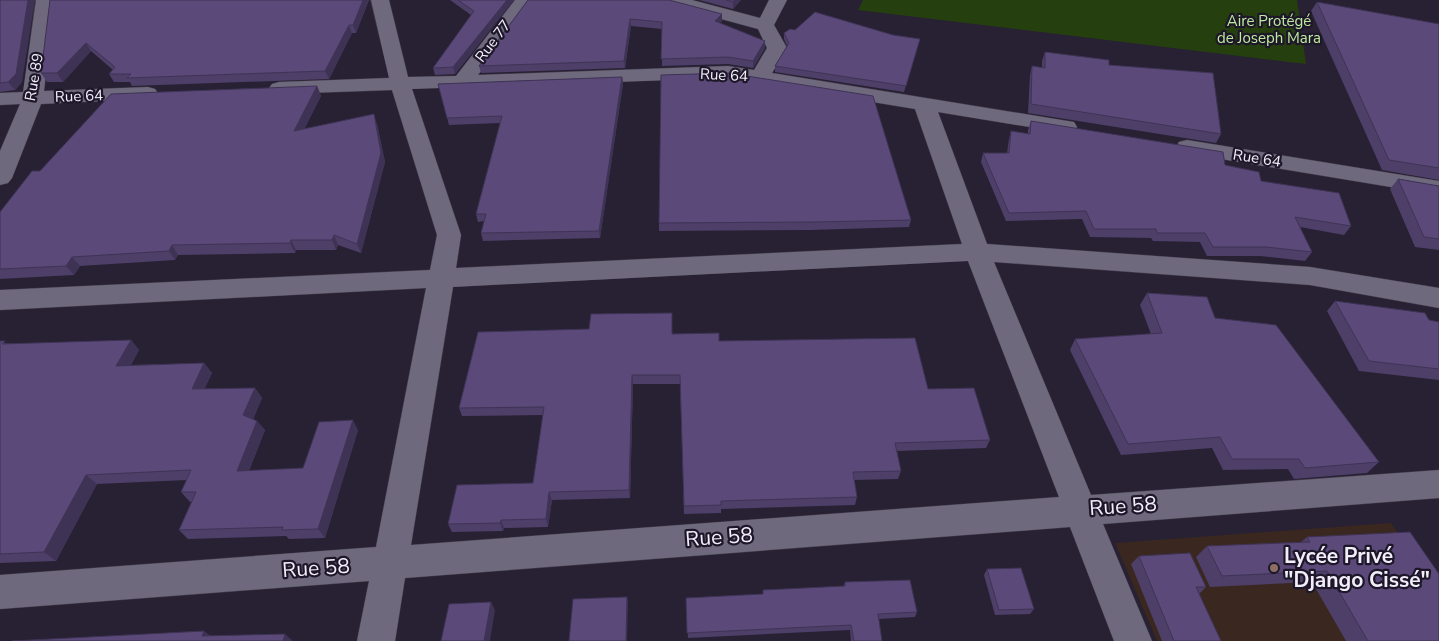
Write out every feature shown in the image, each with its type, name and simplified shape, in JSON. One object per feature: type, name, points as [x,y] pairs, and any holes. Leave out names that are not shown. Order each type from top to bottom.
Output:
[{"type":"street","name":"Rue 89","points":[[0,178],[33,97],[45,0]]},
{"type":"street","points":[[376,641],[449,235],[400,84],[380,0]]},
{"type":"street","name":"Rue 77","points":[[462,82],[524,0]]},
{"type":"street","points":[[672,0],[765,25],[777,48],[760,77]]},
{"type":"street","points":[[765,25],[778,0]]},
{"type":"street","name":"Rue 64","points":[[262,89],[728,72],[1089,131]]},
{"type":"street","name":"Rue 64","points":[[0,99],[162,93]]},
{"type":"street","points":[[924,104],[977,252],[1133,641]]},
{"type":"street","name":"Rue 64","points":[[1167,144],[1439,188]]},
{"type":"street","points":[[0,300],[977,252],[1310,276],[1439,298]]},
{"type":"street","name":"Rue 58","points":[[0,592],[1080,509],[1439,484]]},
{"type":"shaded area","name":"Lycée Privé \"Django Cissé\"","points":[[1391,523],[1439,593],[1439,641],[1157,641],[1115,543]]},
{"type":"green space","name":"Aire Protégé de Joseph Mara","points":[[863,0],[1297,0],[1306,64],[858,10]]},
{"type":"building","points":[[0,0],[28,0],[16,74],[8,82],[0,83]]},
{"type":"building","points":[[50,0],[363,0],[353,25],[349,25],[325,71],[127,78],[131,74],[109,74],[115,67],[86,43],[57,73],[41,73]]},
{"type":"building","points":[[458,0],[507,0],[453,67],[433,68],[474,11]]},
{"type":"building","points":[[528,0],[669,0],[722,14],[715,21],[765,41],[753,61],[728,57],[661,59],[662,22],[630,19],[624,61],[479,66]]},
{"type":"building","points":[[1317,2],[1439,24],[1439,168],[1389,160]]},
{"type":"building","points":[[815,12],[893,35],[920,39],[906,86],[775,66],[789,43],[784,33],[790,29],[795,30]]},
{"type":"building","points":[[1045,52],[1109,60],[1109,65],[1213,73],[1221,134],[1031,104],[1032,66],[1045,68]]},
{"type":"building","points":[[728,73],[873,96],[911,220],[659,223],[661,75]]},
{"type":"building","points":[[622,77],[599,231],[481,233],[486,214],[476,214],[502,116],[447,118],[438,84]]},
{"type":"building","points":[[317,86],[294,131],[374,114],[381,153],[357,244],[334,235],[332,240],[291,240],[290,243],[172,245],[169,251],[72,257],[66,266],[0,269],[0,212],[32,171],[40,171],[111,94]]},
{"type":"building","points":[[1031,121],[1223,152],[1225,165],[1259,172],[1261,181],[1339,193],[1351,226],[1295,217],[1312,252],[1266,247],[1213,247],[1205,233],[1157,233],[1156,229],[1094,229],[1086,211],[1009,213],[983,153],[1009,153],[1011,131],[1030,134]]},
{"type":"building","points":[[1398,179],[1439,186],[1439,239],[1424,237]]},
{"type":"building","points":[[1147,293],[1207,297],[1215,318],[1276,325],[1379,462],[1305,468],[1299,459],[1232,459],[1220,437],[1128,444],[1075,339],[1162,333]]},
{"type":"building","points":[[1335,301],[1425,313],[1429,320],[1439,322],[1439,369],[1369,361]]},
{"type":"building","points":[[672,313],[672,334],[719,333],[719,341],[915,338],[928,389],[974,388],[990,440],[895,443],[901,471],[853,472],[857,497],[721,501],[721,505],[684,506],[680,375],[632,375],[629,490],[549,492],[546,519],[501,520],[500,523],[448,524],[457,485],[533,483],[544,407],[459,408],[478,332],[589,329],[591,314]]},
{"type":"building","points":[[131,340],[116,366],[204,363],[192,389],[255,388],[243,415],[257,421],[237,471],[303,468],[319,422],[353,420],[318,529],[282,530],[283,527],[179,530],[196,492],[181,492],[191,470],[86,475],[44,552],[0,554],[0,341],[5,341],[2,344]]},
{"type":"building","points":[[1410,532],[1439,574],[1439,641],[1368,641],[1327,571],[1222,576],[1207,546],[1310,542],[1307,537]]},
{"type":"building","points":[[1190,553],[1206,587],[1196,587],[1221,641],[1174,641],[1139,556]]},
{"type":"building","points":[[1021,568],[1034,609],[999,610],[987,569]]},
{"type":"building","points":[[910,580],[917,612],[878,614],[882,641],[854,641],[851,625],[687,633],[686,598],[763,594],[763,590],[845,586],[845,582]]},
{"type":"building","points":[[627,597],[626,641],[569,641],[573,599]]},
{"type":"building","points":[[491,602],[484,641],[441,641],[449,604]]},
{"type":"building","points":[[204,631],[202,636],[285,634],[283,641],[12,641]]},
{"type":"place","name":"Lycée Privé \"Django Cissé\"","points":[[1274,568]]}]
